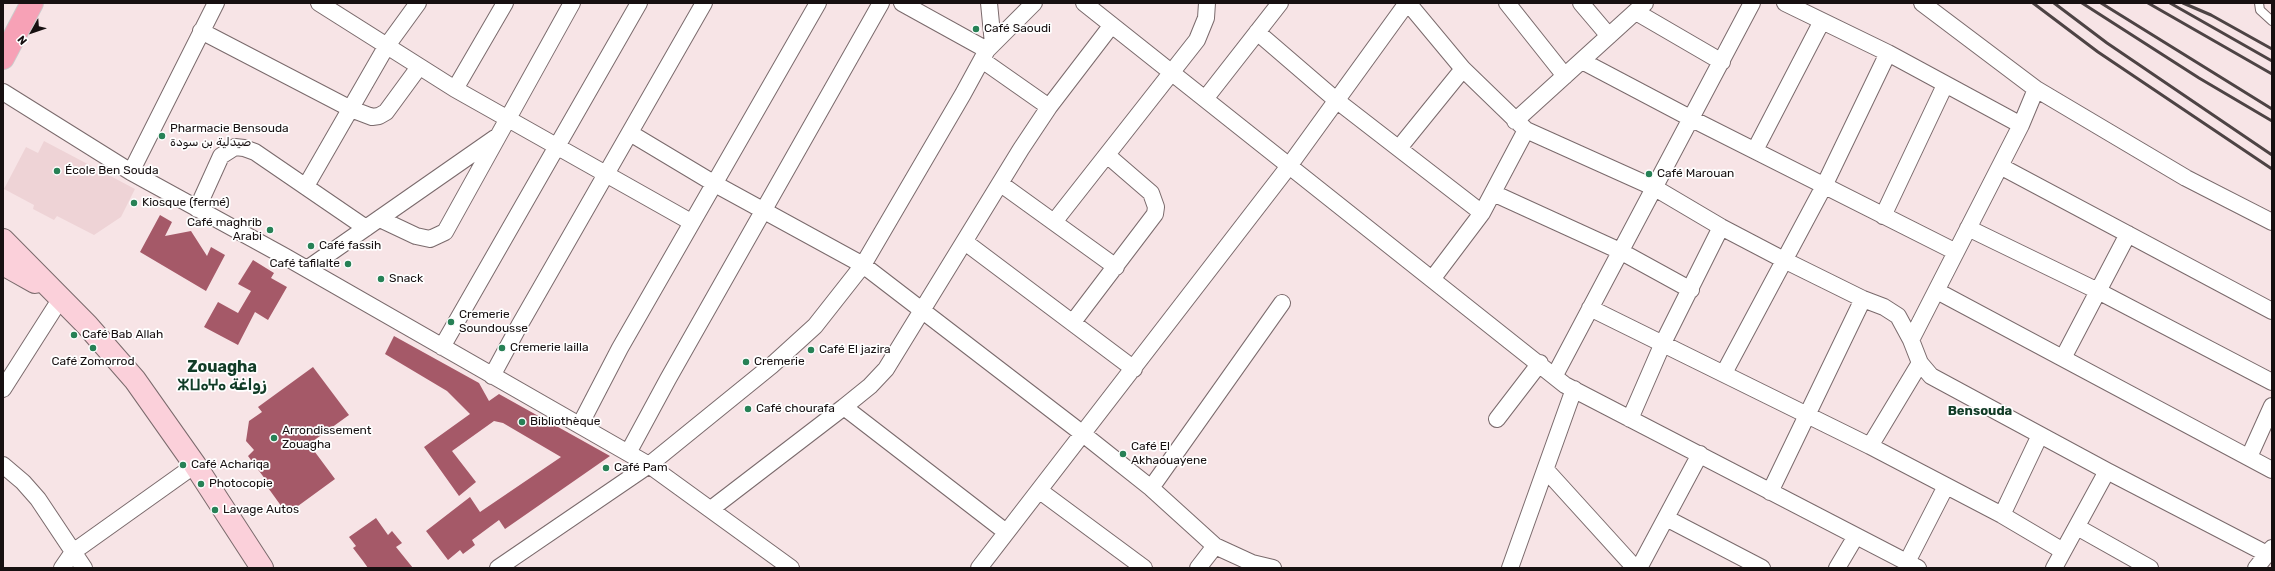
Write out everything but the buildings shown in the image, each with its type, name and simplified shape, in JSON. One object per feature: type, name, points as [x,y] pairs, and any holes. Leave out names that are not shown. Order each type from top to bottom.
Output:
[{"type":"main road","points":[[3,58],[32,3]]},
{"type":"main road","points":[[3,240],[106,345],[132,375],[195,465],[262,568]]},
{"type":"main road","points":[[3,264],[58,296]]},
{"type":"street","points":[[131,172],[216,3]]},
{"type":"street","points":[[306,186],[386,47],[418,3]]},
{"type":"street","points":[[455,88],[505,3]]},
{"type":"street","points":[[380,219],[416,236],[430,240],[445,232],[572,3]]},
{"type":"street","points":[[442,347],[558,146],[638,3]]},
{"type":"street","points":[[492,376],[704,3]]},
{"type":"street","points":[[580,426],[620,348],[818,3]]},
{"type":"street","points":[[628,453],[668,379],[881,3]]},
{"type":"street","points":[[902,3],[987,51],[1049,107]]},
{"type":"street","points":[[987,51],[989,3]]},
{"type":"street","points":[[498,568],[649,465],[800,341],[829,310],[863,266],[987,51],[1034,3]]},
{"type":"street","points":[[1084,3],[1111,26],[1433,278],[1554,375],[1574,389],[1913,565],[1946,486]]},
{"type":"street","points":[[1054,222],[1197,40],[1203,29],[1207,3]]},
{"type":"street","points":[[1205,100],[1280,3]]},
{"type":"street","points":[[979,568],[1040,491],[1289,166],[1408,3],[1463,69],[1520,125],[1655,188],[1721,227],[1784,260],[1863,299],[1884,307],[1898,316],[1912,340],[1920,363],[1931,376],[2107,471],[2270,552],[2256,568]]},
{"type":"street","points":[[1507,3],[1565,76]]},
{"type":"street","points":[[1581,3],[1609,36]]},
{"type":"street","points":[[1554,375],[1692,119],[1752,3]]},
{"type":"street","points":[[1785,3],[1888,53],[2021,125]]},
{"type":"street","points":[[1922,3],[2036,89],[2186,178],[2272,222]]},
{"type":"street","points":[[328,5],[386,47],[419,67],[691,222]]},
{"type":"street","points":[[1433,278],[1482,213],[1493,193],[1520,125],[1565,76],[1640,8],[1722,62]]},
{"type":"street","points":[[1755,150],[1822,21]]},
{"type":"street","points":[[711,509],[844,407],[870,386],[886,369],[921,310],[1001,184],[1021,149],[1049,107],[1111,26]]},
{"type":"street","points":[[201,31],[351,109],[372,117],[379,116],[391,107],[419,67]]},
{"type":"street","points":[[1257,32],[1336,100],[1482,213]]},
{"type":"street","points":[[1724,373],[1824,186],[1888,53]]},
{"type":"street","points":[[1582,61],[1692,119],[1956,252]]},
{"type":"street","points":[[1399,148],[1463,69]]},
{"type":"street","points":[[1883,216],[1945,85]]},
{"type":"street","points":[[1912,340],[2021,125],[2036,89]]},
{"type":"street","points":[[3,92],[131,172],[307,269],[649,465],[791,568]]},
{"type":"street","points":[[630,133],[715,184],[863,266],[1083,434],[1151,488],[1215,546],[1252,563],[1274,568]]},
{"type":"street","points":[[307,269],[498,136]]},
{"type":"street","points":[[197,209],[221,156],[235,147],[255,152],[366,228]]},
{"type":"street","points":[[1073,322],[1155,214],[1156,207],[1151,193],[1107,155]]},
{"type":"street","points":[[2000,166],[2272,311]]},
{"type":"street","points":[[1001,184],[1116,267]]},
{"type":"street","points":[[1493,193],[1620,251],[1691,290]]},
{"type":"street","points":[[1630,419],[1663,343],[1691,290],[1721,227]]},
{"type":"street","points":[[1968,228],[2098,291],[2272,382]]},
{"type":"street","points":[[2063,358],[2128,234]]},
{"type":"street","points":[[965,242],[1134,369]]},
{"type":"street","points":[[1937,291],[2272,470]]},
{"type":"street","points":[[3,389],[58,296]]},
{"type":"street","points":[[1770,492],[1863,299]]},
{"type":"street","points":[[1151,488],[1282,303]]},
{"type":"street","points":[[1590,308],[1870,446],[2063,550]]},
{"type":"street","points":[[1497,419],[1540,363]]},
{"type":"street","points":[[1870,446],[1920,363]]},
{"type":"street","points":[[1510,568],[1574,389]]},
{"type":"street","points":[[2249,457],[2272,406]]},
{"type":"street","points":[[844,407],[1006,532]]},
{"type":"street","points":[[2002,516],[2040,435]]},
{"type":"street","points":[[1639,568],[1700,454]]},
{"type":"street","points":[[3,465],[24,482],[33,493],[84,568]]},
{"type":"street","points":[[62,568],[73,552],[195,465]]},
{"type":"street","points":[[1546,470],[1635,568]]},
{"type":"street","points":[[2054,568],[2107,471]]},
{"type":"street","points":[[1040,491],[1144,568]]},
{"type":"street","points":[[1666,518],[1762,568]]},
{"type":"street","points":[[2077,527],[2150,568]]},
{"type":"street","points":[[1837,568],[1856,536]]},
{"type":"street","points":[[1198,568],[1215,546]]},
{"type":"lane","points":[[2259,3],[2260,10],[2272,21]]},
{"type":"shaded area","name":"École Ben Souda","points":[[44,141],[135,189],[121,217],[94,235],[57,216],[54,220],[33,209],[34,205],[4,189],[26,147],[38,153]]},
{"type":"railway","points":[[2033,3],[2098,52],[2272,169]]},
{"type":"railway","points":[[2054,3],[2107,43],[2272,155]]},
{"type":"railway","points":[[2082,3],[2199,78],[2272,121]]},
{"type":"railway","points":[[2101,3],[2272,109]]},
{"type":"railway","points":[[2148,3],[2272,74]]},
{"type":"railway","points":[[2170,3],[2272,61]]},
{"type":"railway","points":[[2183,3],[2211,15],[2272,49]]},
{"type":"place","name":"Café Saoudi","points":[[976,29]]},
{"type":"place","name":"Pharmacie Bensouda صيدلية بن سودة","points":[[162,136]]},
{"type":"place","name":"École Ben Souda","points":[[57,171]]},
{"type":"place","name":"Café Marouan","points":[[1649,174]]},
{"type":"place","name":"Kiosque (fermé)","points":[[134,203]]},
{"type":"place","name":"Café maghrib Arabi","points":[[270,230]]},
{"type":"place","name":"Café fassih","points":[[311,246]]},
{"type":"place","name":"Café tafilalte","points":[[348,264]]},
{"type":"place","name":"Snack","points":[[381,279]]},
{"type":"place","name":"Cremerie Soundousse","points":[[451,322]]},
{"type":"place","name":"Café Bab Allah","points":[[74,335]]},
{"type":"place","name":"Café Zomorrod","points":[[93,348]]},
{"type":"place","name":"Cremerie lailla","points":[[502,348]]},
{"type":"place","name":"Café El jazira","points":[[811,350]]},
{"type":"place","name":"Cremerie","points":[[746,362]]},
{"type":"place","name":"Café chourafa","points":[[748,409]]},
{"type":"place","name":"Bibliothèque","points":[[522,422]]},
{"type":"place","name":"Arrondissement Zouagha","points":[[274,438]]},
{"type":"place","name":"Café El Akhaouayene","points":[[1123,454]]},
{"type":"place","name":"Café Achariqa","points":[[183,465]]},
{"type":"place","name":"Café Pam","points":[[606,468]]},
{"type":"place","name":"Photocopie","points":[[201,484]]},
{"type":"place","name":"Lavage Autos","points":[[215,510]]},
{"type":"district","name":"Zouagha ⵣⵡⴰⵖⴰ زواغة","points":[[222,376]]},
{"type":"district","name":"Bensouda","points":[[1980,411]]}]
